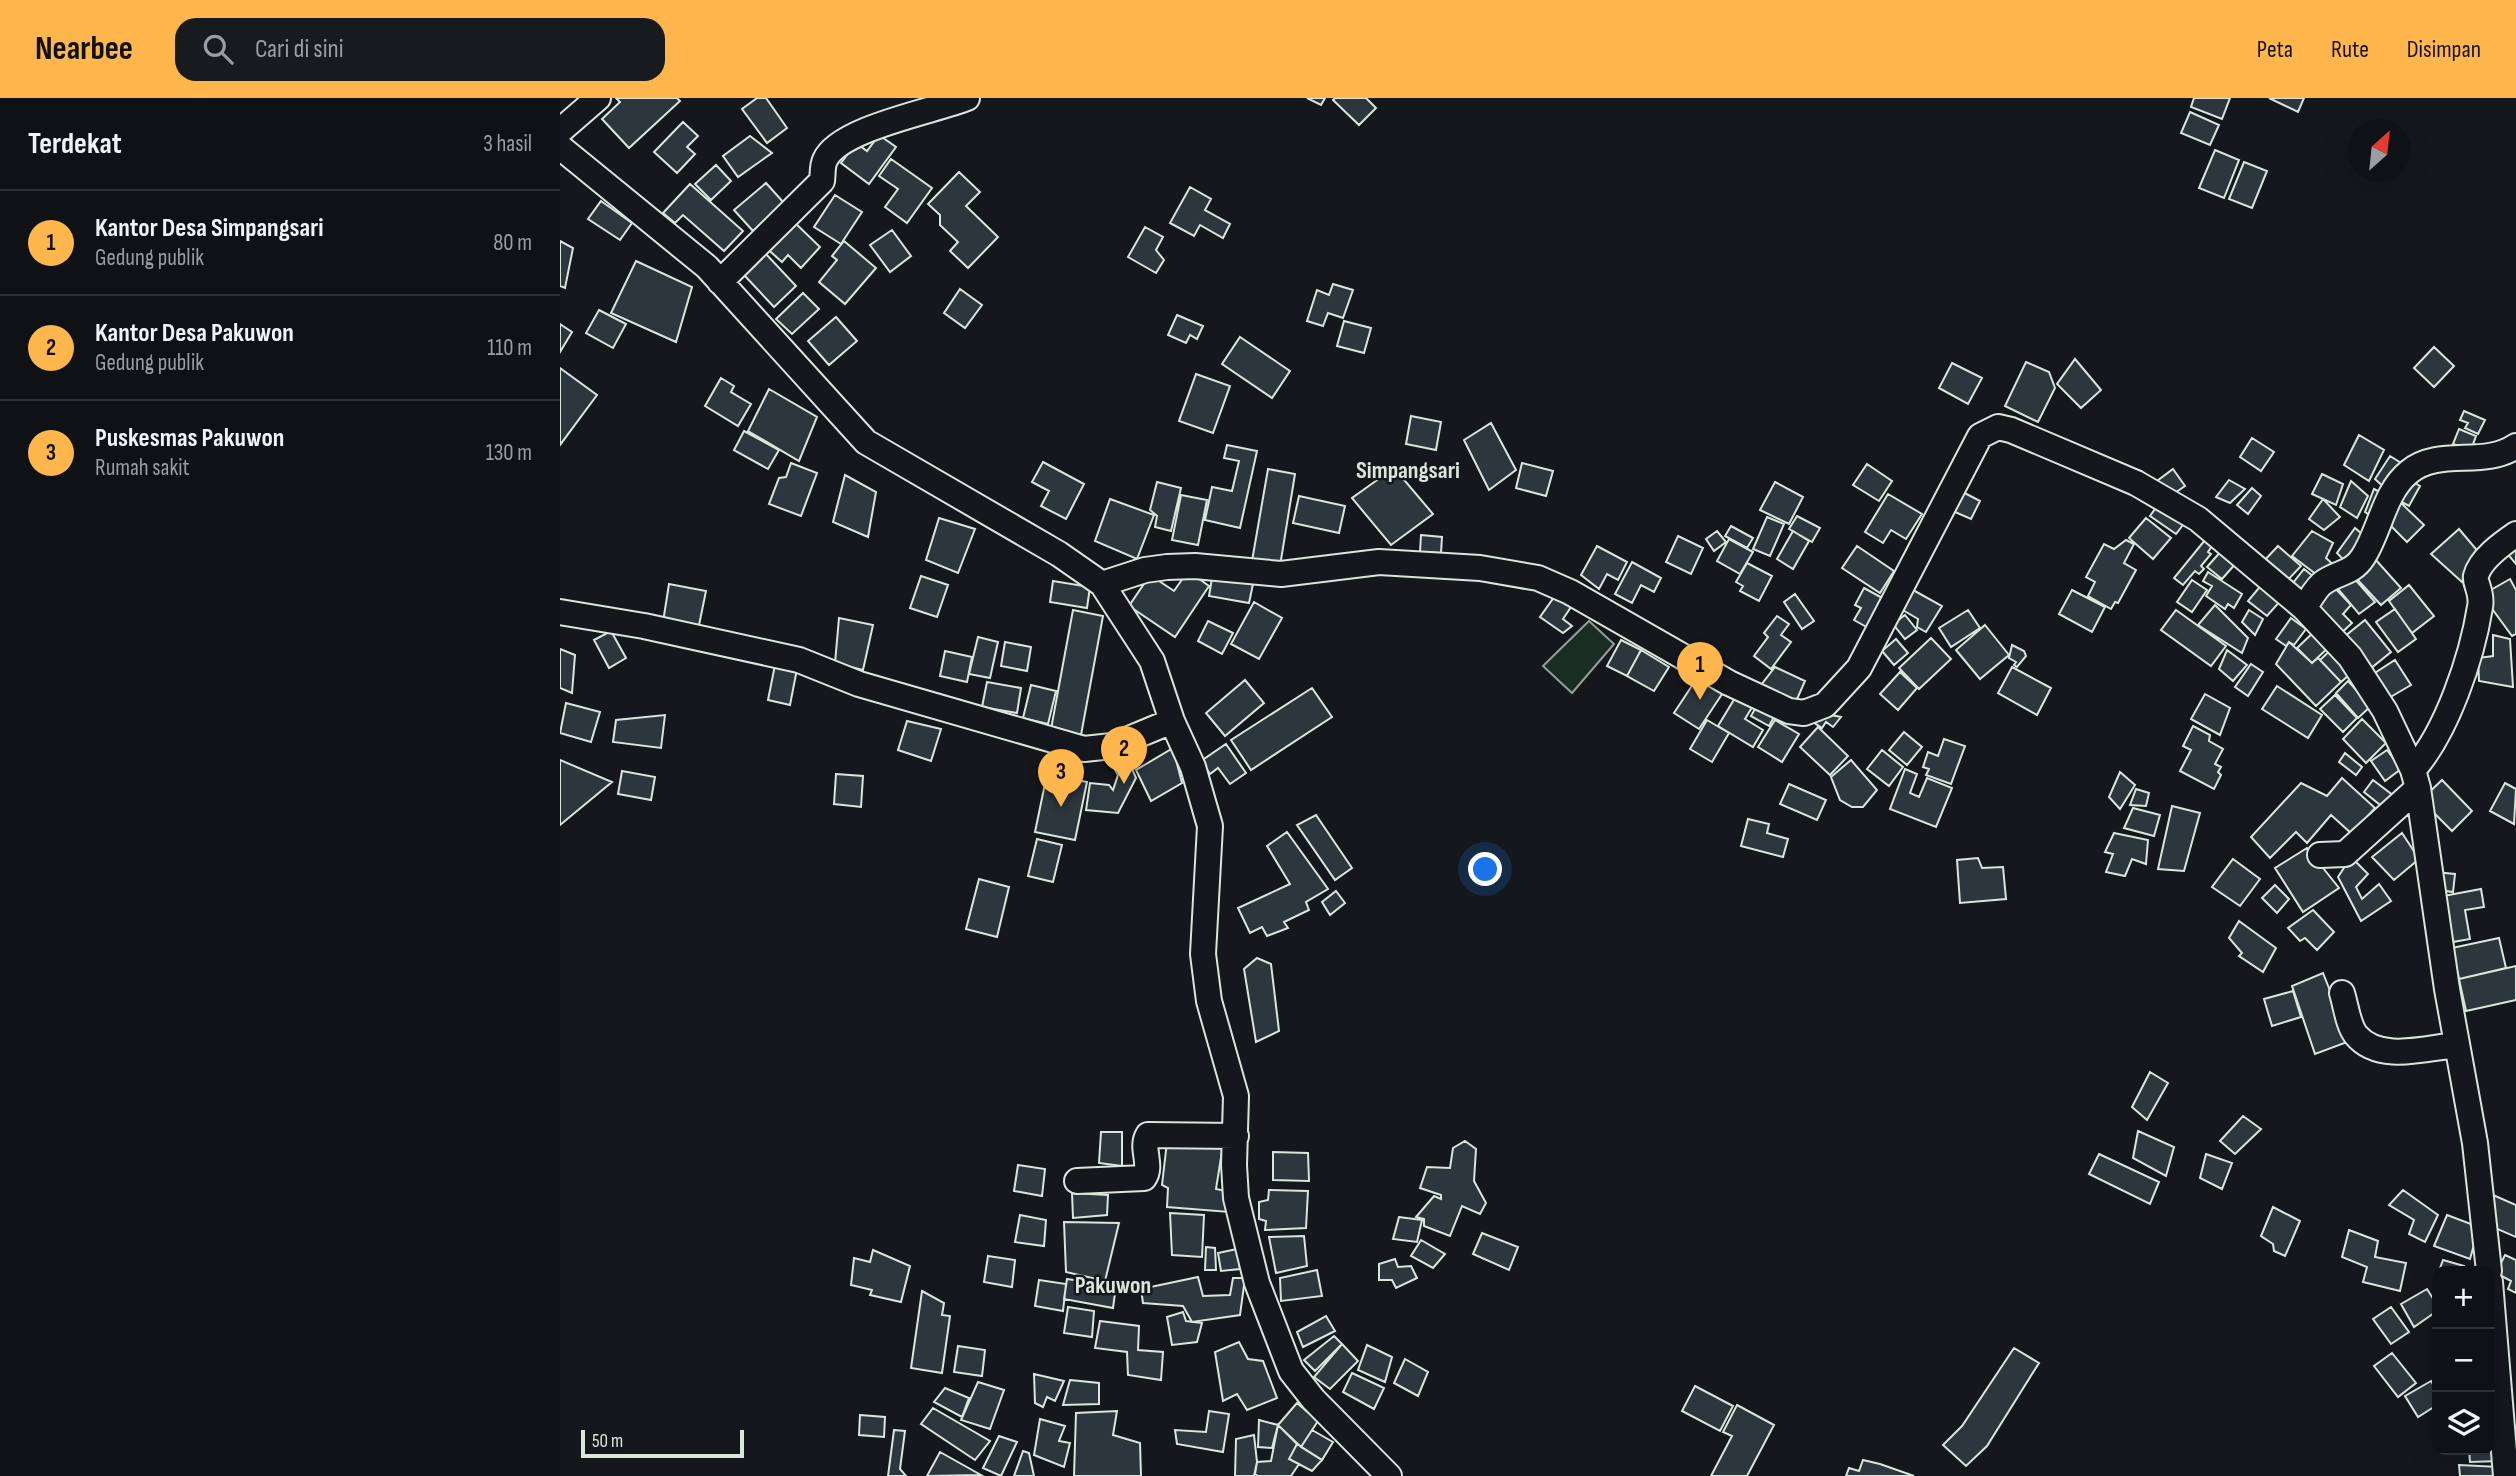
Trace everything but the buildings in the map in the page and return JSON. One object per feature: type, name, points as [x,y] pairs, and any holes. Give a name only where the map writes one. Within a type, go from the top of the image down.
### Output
[{"type":"street","points":[[560,131],[598,98]]},
{"type":"street","points":[[720,282],[822,181],[825,160],[836,147],[875,125],[967,98]]},
{"type":"street","points":[[560,148],[720,282],[866,442],[1059,554],[1102,584],[1152,661],[1172,721],[1193,766],[1210,826],[1203,954],[1209,1002],[1237,1096],[1236,1198],[1257,1283],[1291,1371],[1313,1399],[1388,1476]]},
{"type":"street","points":[[1102,584],[1145,570],[1167,567],[1195,566],[1281,575],[1379,562],[1480,568],[1538,578],[1570,592],[1729,683],[1789,711],[1804,713],[1825,705],[1859,668],[1915,564],[1969,452],[1980,436],[1998,427],[2051,445],[2136,483],[2187,513],[2304,608],[2350,657],[2385,710],[2416,779],[2456,1045],[2475,1143],[2488,1266]]},
{"type":"street","points":[[2304,608],[2322,583],[2351,571],[2362,559],[2388,501],[2408,472],[2436,460],[2511,455]]},
{"type":"street","points":[[2320,855],[2345,853],[2416,779],[2461,679],[2480,607],[2482,590],[2475,581],[2476,574],[2501,544],[2516,534]]},
{"type":"street","points":[[560,611],[644,626],[799,660],[859,684],[1084,749],[1112,746],[1172,721]]},
{"type":"street","points":[[2342,993],[2354,1033],[2371,1046],[2391,1052],[2456,1045]]},
{"type":"street","points":[[1077,1181],[1144,1178],[1148,1171],[1145,1143],[1148,1135],[1236,1136]]},
{"type":"street","points":[[2494,1329],[2506,1476]]},
{"type":"green space","points":[[1589,621],[1614,644],[1572,693],[1543,666]]},
{"type":"place","name":"Kantor Desa Simpangsari","points":[[1700,700]]},
{"type":"place","name":"Kantor Desa Pakuwon","points":[[1124,784]]},
{"type":"place","name":"Puskesmas Pakuwon","points":[[1061,807]]},
{"type":"district","name":"Simpangsari","points":[[1408,470]]},
{"type":"district","name":"Pakuwon","points":[[1113,1285]]}]
